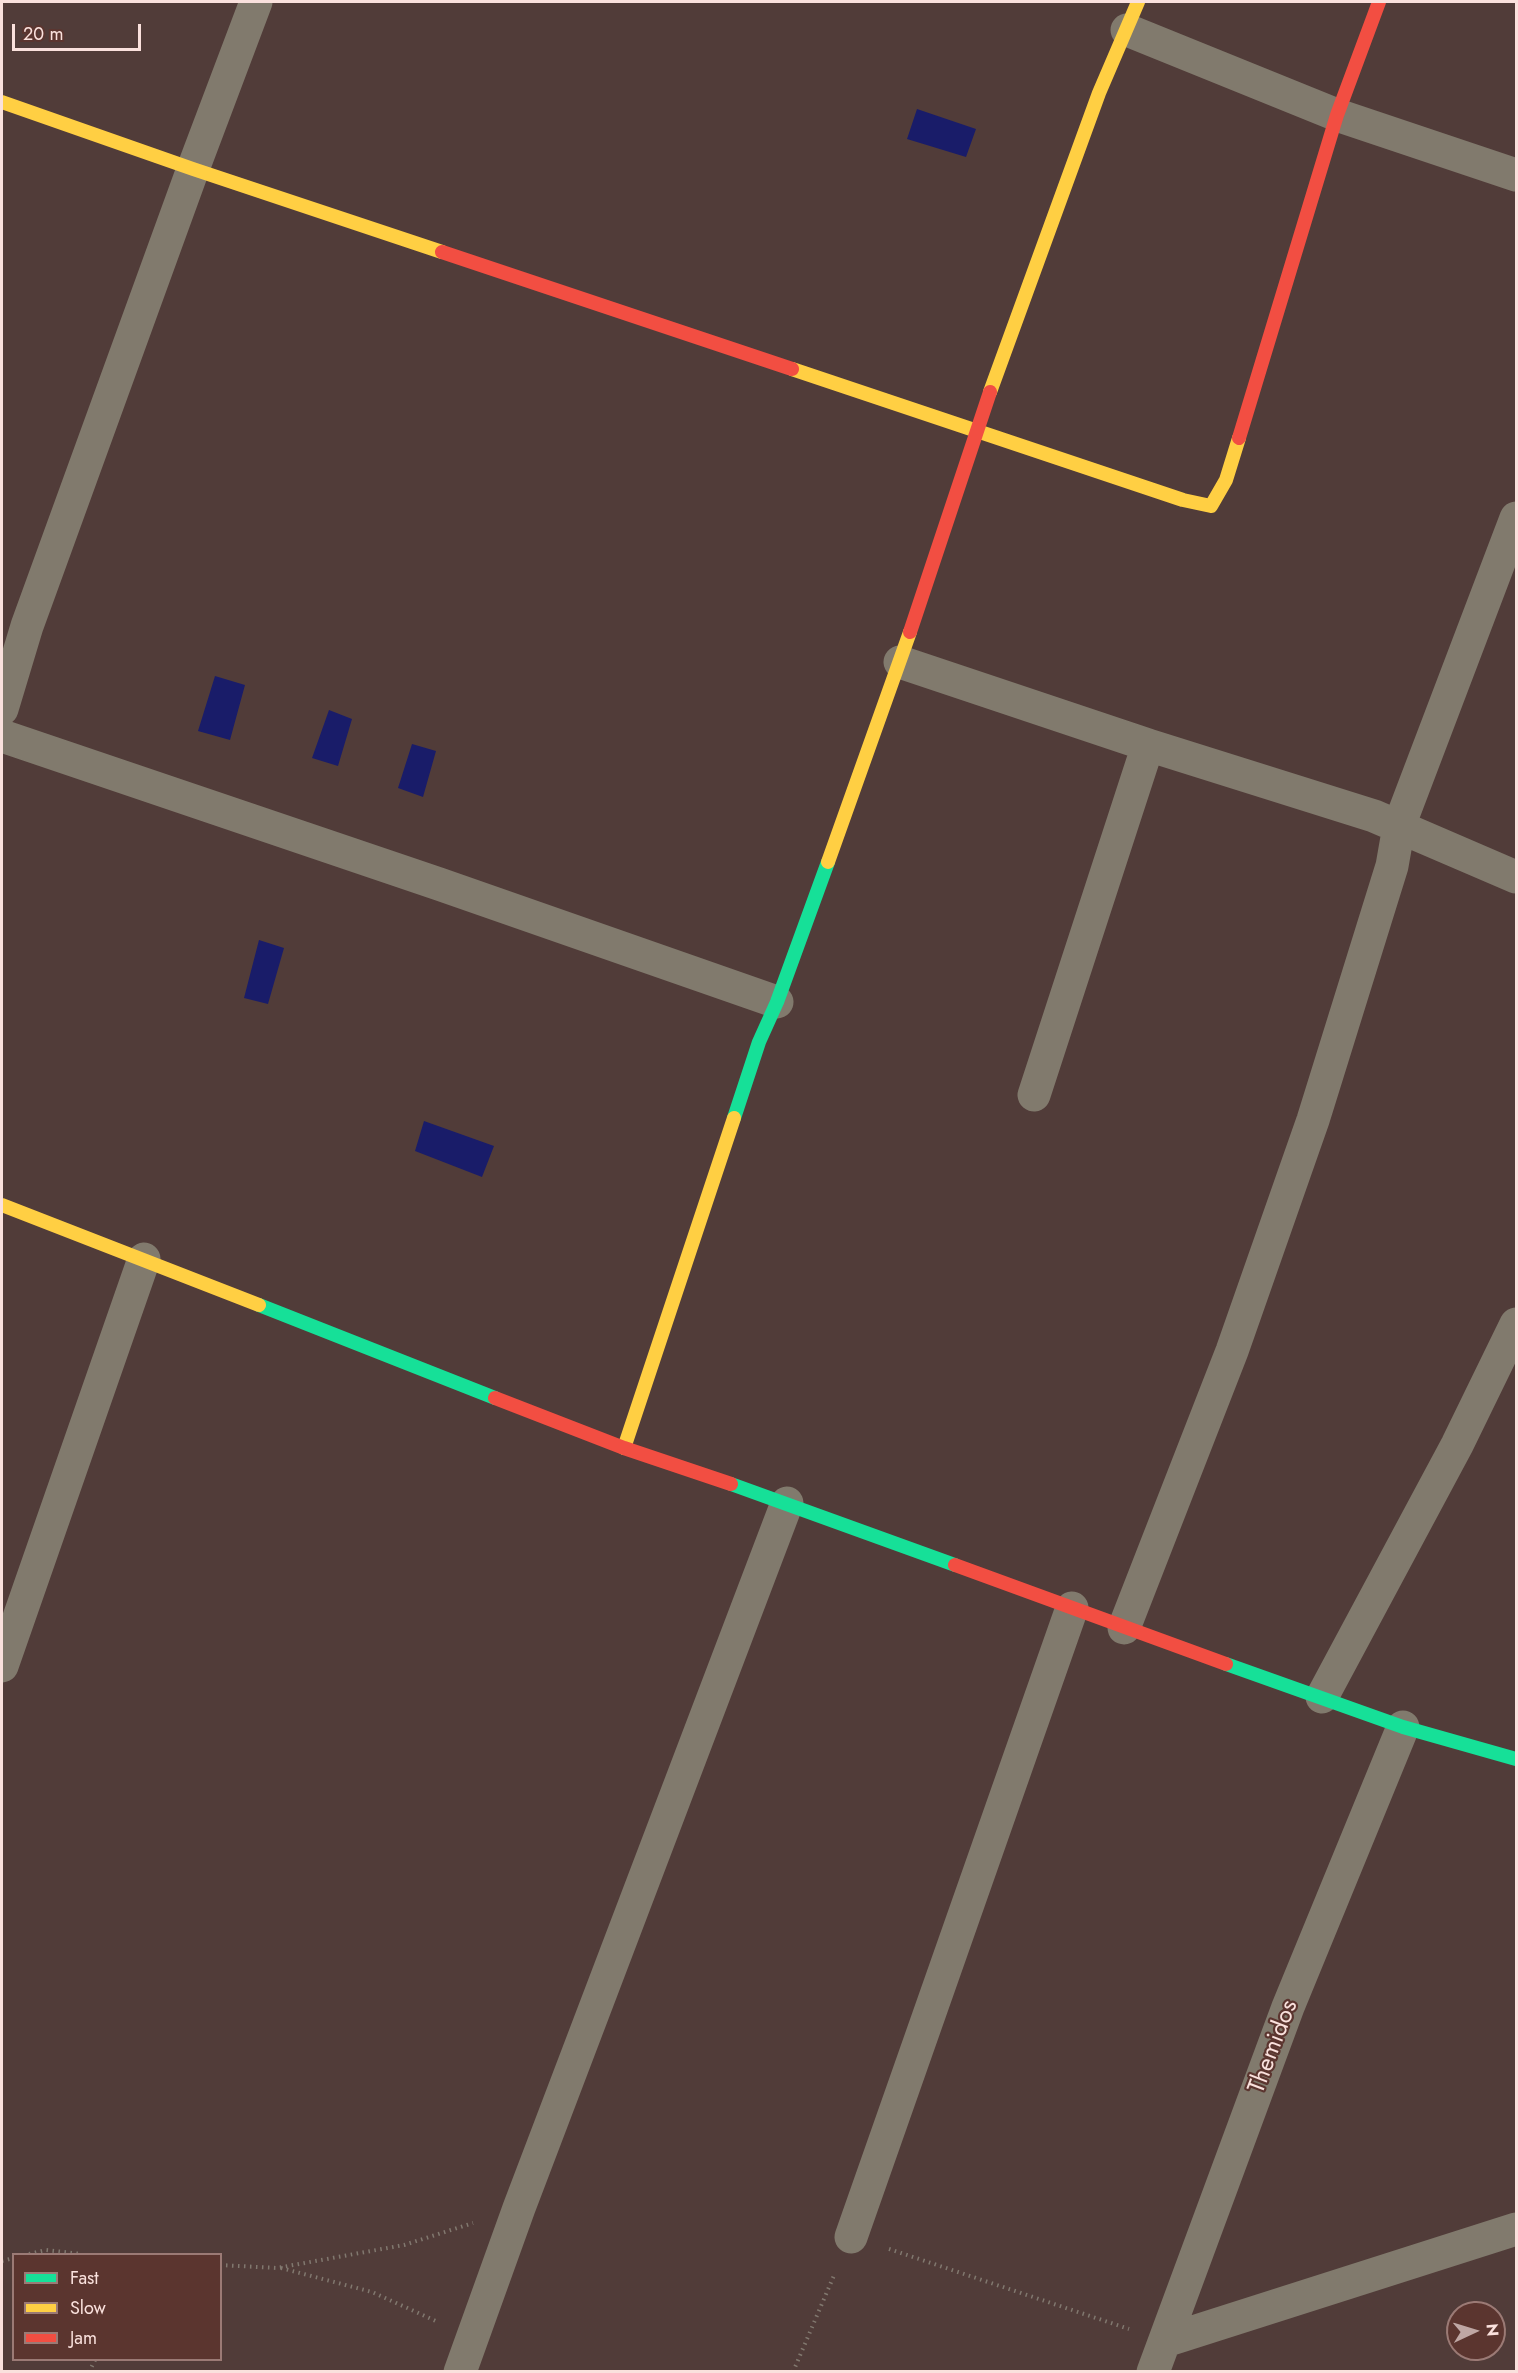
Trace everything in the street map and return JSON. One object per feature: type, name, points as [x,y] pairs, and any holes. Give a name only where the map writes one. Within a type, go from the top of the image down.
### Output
[{"type":"street","points":[[2,709],[14,622],[193,169],[256,2]]},
{"type":"street","points":[[2,102],[193,169],[1183,500],[1211,506],[1226,480],[1337,115],[1380,2]]},
{"type":"street","points":[[624,1448],[759,1042],[777,1002],[900,662],[976,430],[1099,93],[1132,16],[1337,115],[1516,175]]},
{"type":"street","points":[[1124,1628],[1232,1351],[1313,1120],[1392,866],[1399,826],[1516,518]]},
{"type":"street","points":[[900,662],[1148,745],[1374,816],[1516,877]]},
{"type":"street","points":[[2,736],[428,880],[777,1002]]},
{"type":"street","points":[[1034,1095],[1148,745]]},
{"type":"street","points":[[2,1205],[624,1448],[787,1503],[1124,1628],[1403,1727],[1516,1760]]},
{"type":"street","points":[[2,1666],[144,1259]]},
{"type":"street","points":[[1322,1697],[1457,1444],[1516,1324]]},
{"type":"street","points":[[464,2359],[519,2208],[787,1503]]},
{"type":"street","points":[[851,2236],[1072,1608]]},
{"type":"street","name":"Themidos","points":[[1153,2372],[1288,2007],[1403,1727]]},
{"type":"street","points":[[1165,2341],[1516,2229]]},
{"type":"path","points":[[277,2268],[404,2245],[519,2208]]},
{"type":"path","points":[[793,2372],[851,2236],[1165,2341]]},
{"type":"path","points":[[33,2253],[46,2250],[72,2253]]},
{"type":"path","points":[[222,2265],[277,2268],[372,2292],[438,2322],[464,2359]]},
{"type":"shaded area","points":[[917,109],[976,129],[966,157],[907,139]]},
{"type":"shaded area","points":[[215,676],[245,685],[230,740],[198,731]]},
{"type":"shaded area","points":[[329,710],[352,719],[338,766],[312,758]]},
{"type":"shaded area","points":[[412,744],[436,751],[423,797],[398,788]]},
{"type":"shaded area","points":[[259,940],[284,948],[268,1004],[244,998]]},
{"type":"shaded area","points":[[424,1121],[494,1146],[482,1177],[415,1151]]},
{"type":"traffic: fast","points":[[734,1118],[759,1042],[777,1002],[828,862]]},
{"type":"traffic: fast","points":[[259,1305],[495,1398]]},
{"type":"traffic: fast","points":[[731,1484],[955,1565]]},
{"type":"traffic: fast","points":[[1226,1664],[1403,1727],[1516,1759]]},
{"type":"traffic: slow","points":[[990,392],[1099,93],[1138,2]]},
{"type":"traffic: slow","points":[[2,102],[442,252]]},
{"type":"traffic: slow","points":[[792,369],[1183,500],[1211,506],[1226,480],[1239,438]]},
{"type":"traffic: slow","points":[[828,862],[910,632]]},
{"type":"traffic: slow","points":[[624,1448],[734,1118]]},
{"type":"traffic: slow","points":[[2,1205],[259,1305]]},
{"type":"traffic: jam","points":[[1239,438],[1337,115],[1379,2]]},
{"type":"traffic: jam","points":[[442,252],[792,369]]},
{"type":"traffic: jam","points":[[910,632],[990,392]]},
{"type":"traffic: jam","points":[[495,1398],[624,1448],[731,1484]]},
{"type":"traffic: jam","points":[[955,1565],[1226,1664]]}]
